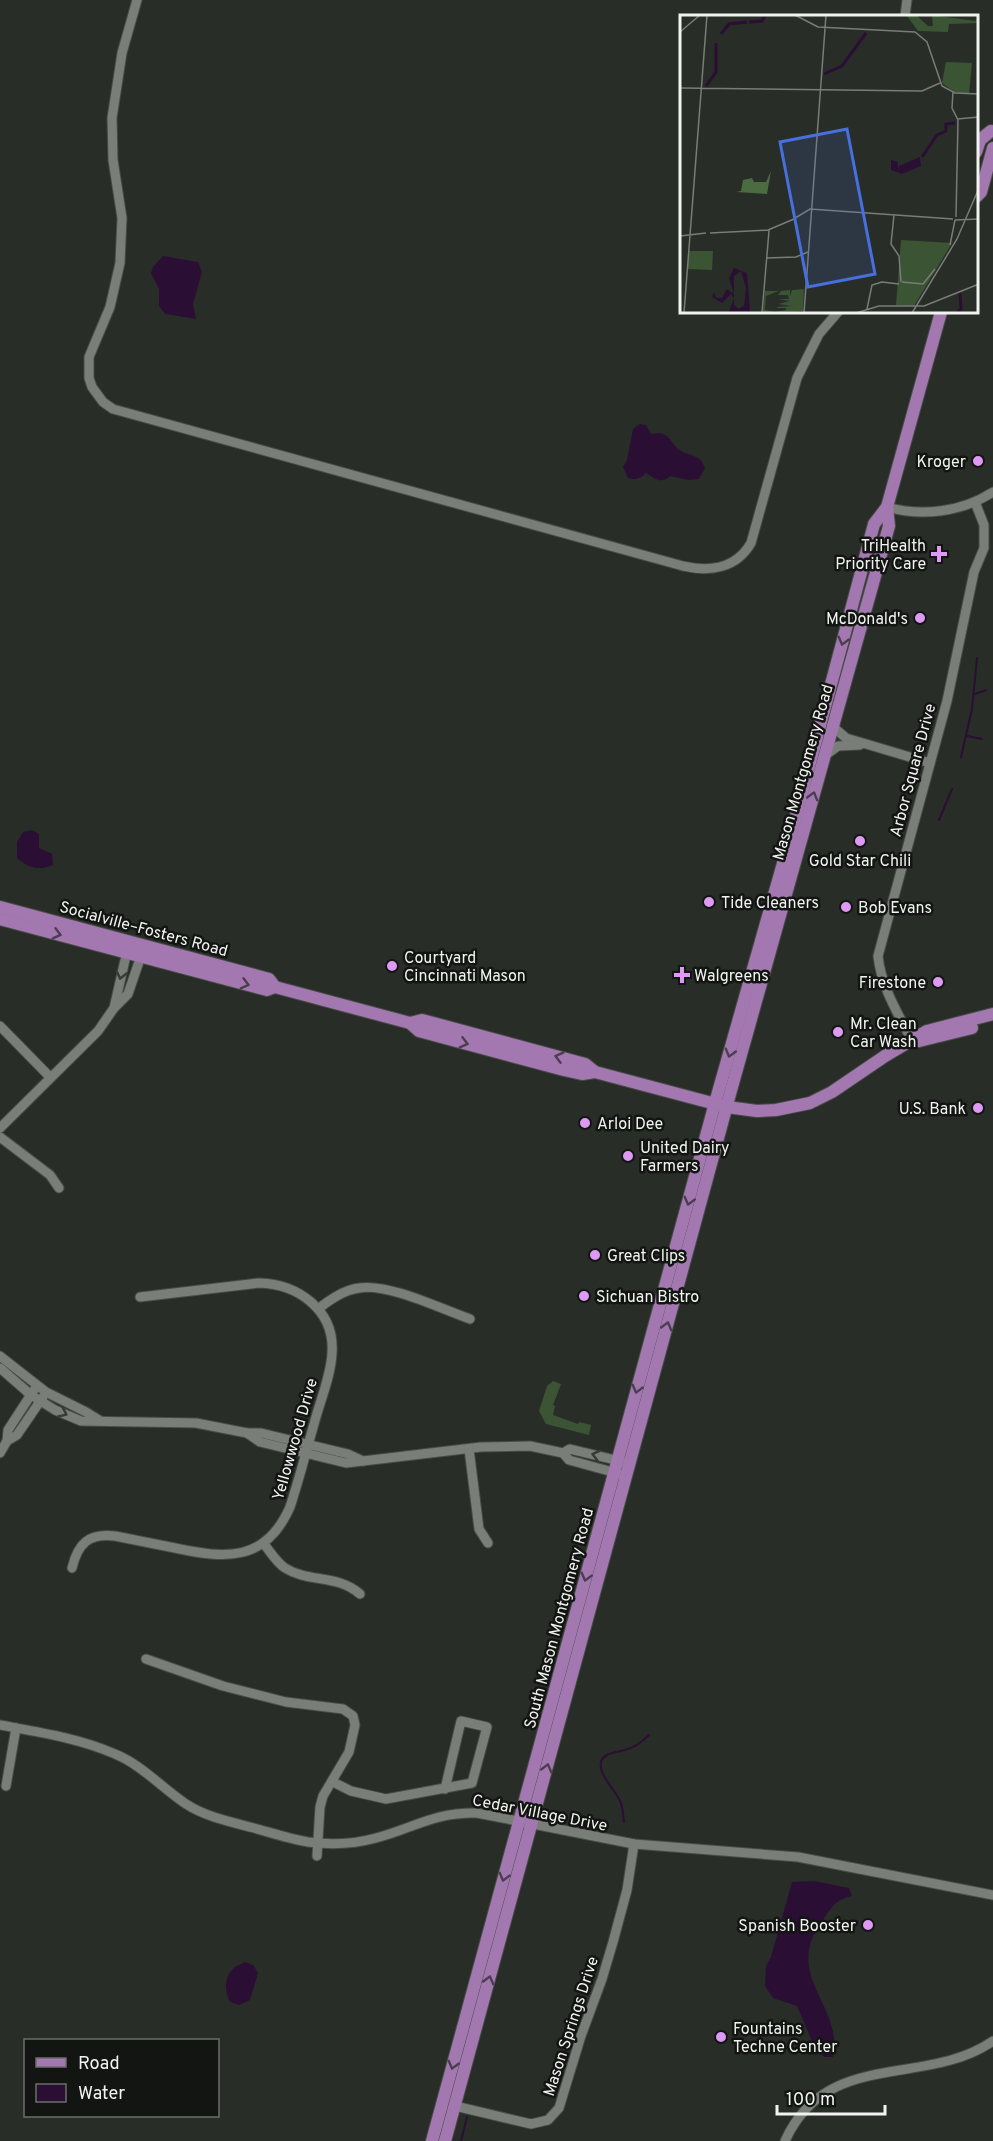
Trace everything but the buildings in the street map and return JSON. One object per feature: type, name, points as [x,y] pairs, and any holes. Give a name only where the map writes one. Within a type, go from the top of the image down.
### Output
[{"type":"main road","points":[[978,146],[980,140],[992,131]]},
{"type":"main road","points":[[978,195],[981,192],[993,148]]},
{"type":"main road","name":"Mason Montgomery Road","points":[[721,1105],[743,1046],[889,526],[887,507],[940,314]]},
{"type":"main road","name":"Mason Montgomery Road","points":[[721,1105],[744,1003],[874,524],[887,507]]},
{"type":"main road","name":"Socialville–Fosters Road","points":[[0,907],[267,990],[275,987],[410,1023],[422,1020],[585,1064],[594,1072],[744,1110],[770,1110],[810,1102],[832,1092],[927,1031],[993,1014]]},
{"type":"main road","name":"Socialville–Fosters Road","points":[[0,919],[128,947]]},
{"type":"main road","name":"Socialville–Fosters Road","points":[[912,1041],[930,1039],[993,1022]]},
{"type":"main road","name":"South Mason Montgomery Road","points":[[445,2141],[526,1822],[721,1105]]},
{"type":"main road","name":"South Mason Montgomery Road","points":[[432,2141],[526,1822]]},
{"type":"street","points":[[137,0],[122,53],[112,118],[113,160],[122,218],[120,263],[110,307],[89,357],[88,368],[92,387],[103,402],[113,409],[682,566],[707,570],[719,568],[739,558],[750,543],[797,378],[819,334],[836,314]]},
{"type":"street","points":[[905,15],[907,0]]},
{"type":"street","points":[[887,507],[908,512],[940,511],[975,502],[993,492]]},
{"type":"street","name":"Arbor Square Drive","points":[[912,1041],[886,990],[878,956],[947,701],[974,572],[984,548],[984,525],[975,502]]},
{"type":"street","points":[[832,726],[844,737],[867,746],[930,763]]},
{"type":"street","points":[[824,756],[837,746],[867,746]]},
{"type":"street","points":[[114,1008],[128,947]]},
{"type":"street","points":[[0,1128],[98,1031],[114,1008],[128,994],[142,951]]},
{"type":"street","points":[[0,1026],[50,1077]]},
{"type":"street","points":[[0,1137],[50,1175],[58,1188]]},
{"type":"street","name":"Yellowwood Drive","points":[[72,1568],[74,1558],[82,1545],[90,1538],[100,1535],[217,1556],[239,1554],[263,1543],[286,1517],[307,1450],[332,1355],[328,1328],[318,1309],[302,1293],[292,1288],[270,1283],[140,1297]]},
{"type":"street","points":[[318,1309],[348,1291],[369,1287],[391,1291],[470,1319]]},
{"type":"street","points":[[0,1356],[36,1386],[99,1420]]},
{"type":"street","points":[[0,1368],[40,1401],[81,1421],[196,1423],[247,1433],[261,1433],[307,1450],[348,1454],[363,1461],[469,1449],[524,1446],[563,1453],[570,1449],[622,1468]]},
{"type":"street","points":[[0,1453],[7,1441],[8,1430],[36,1386]]},
{"type":"street","points":[[7,1441],[17,1435],[46,1392]]},
{"type":"street","points":[[469,1449],[479,1529],[488,1543]]},
{"type":"street","points":[[263,1543],[281,1565],[290,1570],[347,1584],[360,1594]]},
{"type":"street","points":[[146,1659],[223,1686],[286,1702],[343,1709],[349,1712],[355,1725],[353,1737],[346,1760],[323,1796],[320,1807],[317,1856]]},
{"type":"street","points":[[333,1782],[351,1791],[386,1799],[445,1789],[472,1783],[487,1727],[462,1721],[445,1789]]},
{"type":"street","name":"Cedar Village Drive","points":[[0,1725],[78,1742],[114,1753],[137,1766],[175,1797],[204,1813],[291,1839],[341,1844],[373,1839],[434,1817],[477,1813],[634,1844],[798,1857],[993,1895]]},
{"type":"street","points":[[6,1786],[16,1728]]},
{"type":"street","name":"Mason Springs Drive","points":[[455,2106],[510,2121],[531,2124],[548,2120],[559,2108],[580,2037],[613,1942],[627,1890],[634,1844]]},
{"type":"street","points":[[785,2141],[801,2115],[833,2088],[863,2077],[953,2060],[979,2050],[993,2041]]},
{"type":"green space","points":[[553,1381],[561,1384],[553,1405],[555,1406],[553,1415],[578,1424],[579,1422],[591,1425],[589,1435],[546,1424],[539,1411],[547,1386]]},
{"type":"water","points":[[163,256],[198,262],[202,272],[193,304],[196,319],[165,314],[159,306],[159,289],[151,273],[153,267]]},
{"type":"water","points":[[640,424],[646,425],[651,434],[665,435],[678,449],[700,460],[705,468],[699,479],[688,480],[670,476],[661,480],[646,473],[642,477],[628,478],[623,467],[627,460],[633,429]]},
{"type":"water","points":[[32,830],[39,834],[39,848],[52,854],[53,865],[43,868],[34,867],[17,858],[17,842],[23,832]]},
{"type":"water","points":[[814,1881],[849,1888],[852,1896],[838,1901],[824,1918],[812,1938],[808,1957],[810,1973],[830,2021],[834,2038],[833,2057],[824,2057],[814,2046],[797,2006],[773,1998],[765,1986],[766,1966],[771,1957],[792,1882]]},
{"type":"water","points":[[245,1962],[253,1965],[258,1973],[250,2000],[239,2005],[230,2002],[226,1984],[229,1973]]},
{"type":"waterway","points":[[961,757],[972,709],[977,658]]},
{"type":"waterway","points":[[975,694],[986,690]]},
{"type":"waterway","points":[[967,736],[982,739]]},
{"type":"waterway","points":[[939,820],[952,789]]},
{"type":"waterway","points":[[624,1822],[620,1801],[604,1777],[602,1759],[611,1753],[632,1748],[649,1735]]},
{"type":"waterway","points":[[461,2141],[467,2117]]},
{"type":"place","name":"Kroger","points":[[978,461]]},
{"type":"place","name":"TriHealth Priority Care","points":[[939,554]]},
{"type":"place","name":"McDonald's","points":[[920,618]]},
{"type":"place","name":"Gold Star Chili","points":[[860,841]]},
{"type":"place","name":"Tide Cleaners","points":[[709,902]]},
{"type":"place","name":"Bob Evans","points":[[846,907]]},
{"type":"place","name":"Courtyard Cincinnati Mason","points":[[392,966]]},
{"type":"place","name":"Walgreens","points":[[682,975]]},
{"type":"place","name":"Firestone","points":[[938,982]]},
{"type":"place","name":"Mr. Clean Car Wash","points":[[838,1032]]},
{"type":"place","name":"U.S. Bank","points":[[978,1108]]},
{"type":"place","name":"Arloi Dee","points":[[585,1123]]},
{"type":"place","name":"United Dairy Farmers","points":[[628,1156]]},
{"type":"place","name":"Great Clips","points":[[595,1255]]},
{"type":"place","name":"Sichuan Bistro","points":[[584,1296]]},
{"type":"place","name":"Spanish Booster","points":[[868,1925]]},
{"type":"place","name":"Fountains Techne Center","points":[[721,2037]]}]
